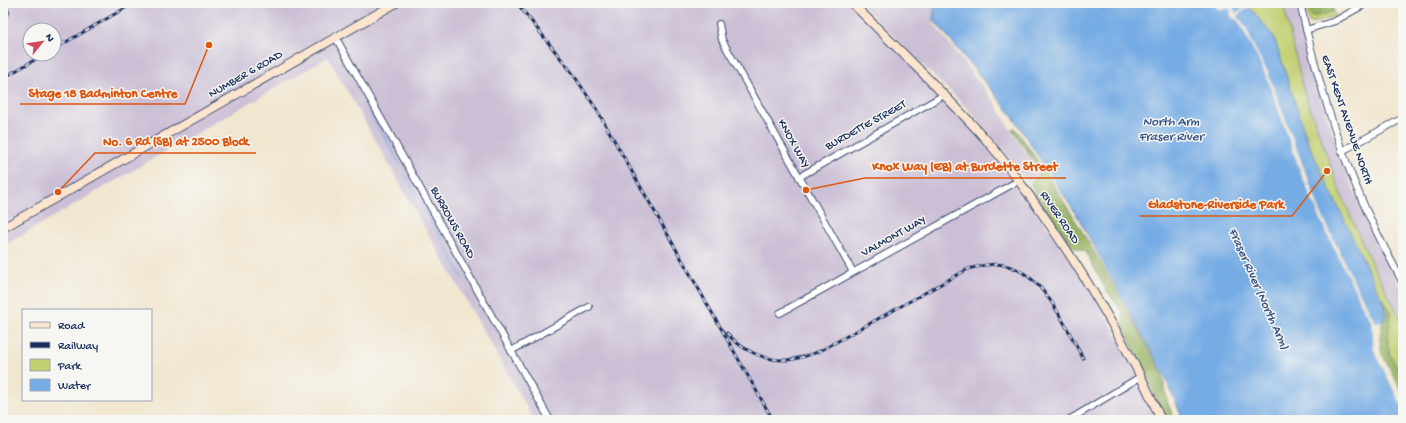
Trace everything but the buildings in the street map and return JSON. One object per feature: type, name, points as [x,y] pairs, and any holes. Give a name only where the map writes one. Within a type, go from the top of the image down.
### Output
[{"type":"street","name":"NUMBER 6 ROAD","points":[[3,228],[396,3]]},
{"type":"street","name":"RIVER ROAD","points":[[852,3],[944,95],[990,144],[1018,180],[1052,227],[1098,299],[1140,377],[1161,420]]},
{"type":"street","name":"EAST KENT AVENUE NORTH","points":[[1300,3],[1321,87],[1342,151],[1361,198],[1403,283]]},
{"type":"street","points":[[1306,30],[1335,21],[1358,5],[1367,3]]},
{"type":"street","name":"KNOX WAY","points":[[719,24],[722,40],[853,272]]},
{"type":"street","name":"BURROWS ROAD","points":[[336,38],[550,420]]},
{"type":"street","name":"BURDETTE STREET","points":[[799,177],[944,95]]},
{"type":"street","points":[[1342,151],[1403,118]]},
{"type":"street","name":"VALMONT WAY","points":[[780,313],[1018,180]]},
{"type":"street","points":[[511,351],[589,307]]},
{"type":"street","points":[[1069,420],[1140,377]]},
{"type":"shaded area","points":[[3,3],[852,3],[990,144],[1098,299],[1161,420],[534,420],[328,57],[3,246]]},
{"type":"shaded area","points":[[859,3],[934,3],[934,24],[995,103],[1010,129],[1039,172],[1028,183],[972,113]]},
{"type":"shaded area","points":[[1283,3],[1297,3],[1309,56],[1329,123],[1349,179],[1372,230],[1403,291],[1403,323],[1370,260],[1341,194],[1304,92]]},
{"type":"green space","points":[[1246,3],[1283,3],[1304,92],[1341,194],[1370,260],[1403,323],[1403,396],[1384,361],[1331,194],[1308,143],[1274,37]]},
{"type":"green space","points":[[1304,3],[1332,3],[1335,16],[1310,23]]},
{"type":"green space","points":[[1307,3],[1331,3],[1333,12],[1311,17]]},
{"type":"green space","points":[[1015,128],[1086,237],[1150,351],[1162,373],[1168,404],[1175,420],[1166,420],[1123,326],[1123,313],[1105,288],[1086,252],[1073,247],[1040,202],[1030,184],[1041,172],[1012,129]]},
{"type":"green space","points":[[1377,293],[1385,302],[1391,316],[1388,334],[1389,351],[1402,375],[1403,395],[1381,353],[1379,338],[1382,321]]},
{"type":"water","name":"North Arm Fraser River","points":[[934,3],[1217,3],[1219,7],[1235,3],[1246,3],[1274,37],[1308,143],[1385,306],[1386,315],[1379,328],[1378,348],[1403,396],[1403,420],[1183,420],[1164,374],[1079,219],[1011,114],[933,19]]},
{"type":"pier","points":[[1215,3],[1219,3],[1221,6],[1229,3],[1237,3],[1232,6],[1236,13],[1250,5],[1252,6],[1237,15],[1247,29],[1252,43],[1268,73],[1320,211],[1372,316],[1376,322],[1382,321],[1379,338],[1381,353],[1403,395],[1403,407],[1374,350],[1372,322],[1364,309],[1324,227],[1302,176],[1269,83],[1259,61],[1239,22],[1235,18],[1233,19],[1230,13],[1232,12],[1231,10],[1229,8],[1221,10],[1217,8]]},
{"type":"waterway","points":[[370,112],[400,164]]},
{"type":"waterway","points":[[404,173],[418,198]]},
{"type":"waterway","points":[[421,203],[442,240]]},
{"type":"waterway","points":[[444,243],[462,277]]},
{"type":"railway","points":[[62,44],[134,3]]},
{"type":"railway","points":[[517,3],[573,74],[597,110],[773,420]]},
{"type":"railway","points":[[3,78],[31,62]]},
{"type":"railway","points":[[727,333],[739,345],[770,359],[787,360],[800,358],[820,351],[968,269],[1000,264],[1018,270],[1031,278],[1042,290],[1052,302],[1083,358]]},
{"type":"place","name":"Stage 18 Badminton Centre","points":[[209,45]]},
{"type":"place","name":"Gladstone-Riverside Park","points":[[1327,171]]},
{"type":"place","name":"Knox Way (EB) at Burdette Street","points":[[806,190]]},
{"type":"place","name":"No. 6 Rd (SB) at 2500 Block","points":[[58,192]]},
{"type":"water label","name":"Fraser River (North Arm)","points":[[1258,289]]}]
